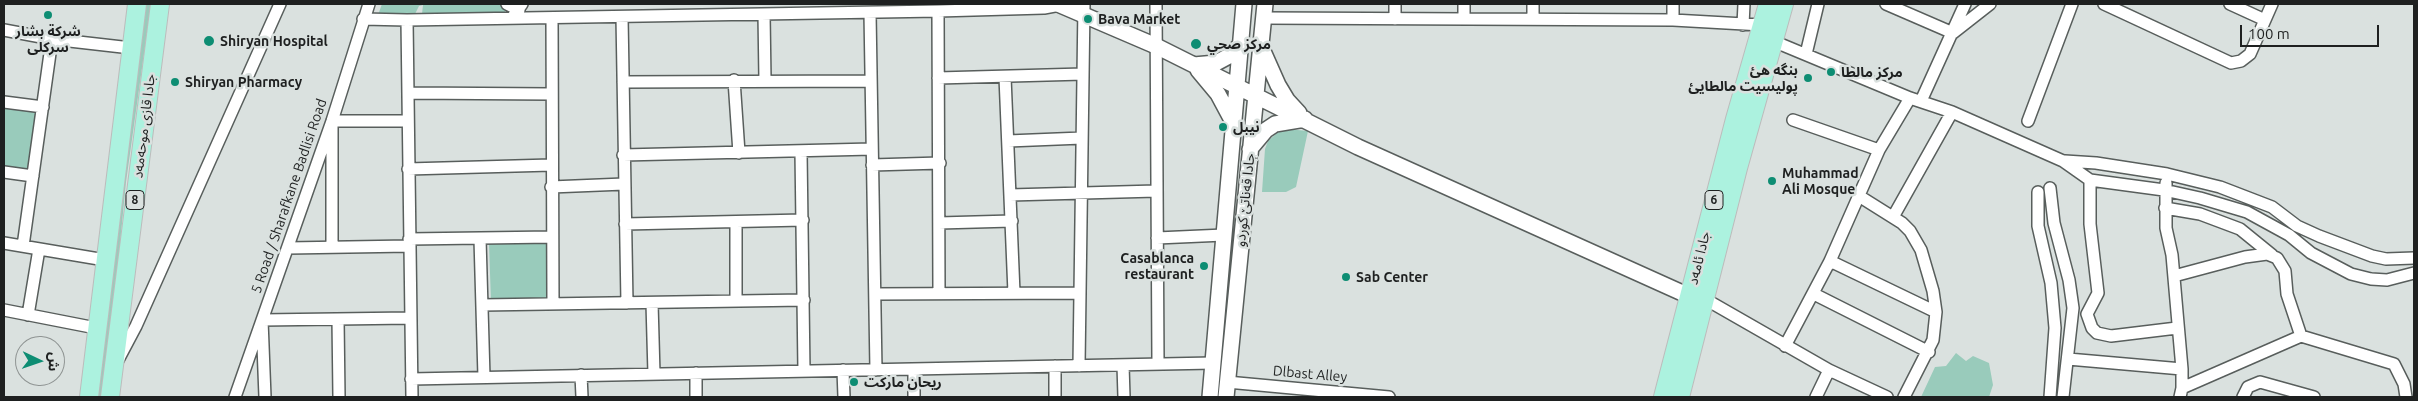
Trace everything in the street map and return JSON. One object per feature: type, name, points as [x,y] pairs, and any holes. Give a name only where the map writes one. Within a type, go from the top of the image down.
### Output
[{"type":"main road","name":"جادا قازی موحەمەد","points":[[89,397],[137,4]]},
{"type":"main road","name":"جادا قازی موحەمەد","points":[[110,397],[160,4]]},
{"type":"main road","name":"جادا ئامەد","points":[[1680,397],[1697,298],[1768,4]]},
{"type":"main road","name":"جادا ئامەد","points":[[1663,397],[1697,298],[1784,4]]},
{"type":"main road","points":[[111,209],[116,217],[121,218],[133,210]]},
{"type":"street","points":[[113,370],[136,326],[280,4]]},
{"type":"street","name":"5 Road / Sharafkane Badlisi Road","points":[[234,397],[332,121],[369,4]]},
{"type":"street","points":[[507,4],[518,11]]},
{"type":"street","points":[[363,19],[407,20],[518,11],[552,18],[938,12],[1044,8],[1059,4],[1084,10],[1354,145],[1697,298],[1828,370],[1887,397]]},
{"type":"street","points":[[1156,4],[1158,364]]},
{"type":"street","name":"جادا قەناتێ کوردو","points":[[1210,397],[1244,4]]},
{"type":"street","points":[[1395,4],[1395,19]]},
{"type":"street","points":[[1464,4],[1464,19]]},
{"type":"street","points":[[1532,19],[1533,4]]},
{"type":"street","points":[[1673,20],[1674,4]]},
{"type":"street","points":[[1743,25],[1744,4]]},
{"type":"street","points":[[1806,54],[1818,4]]},
{"type":"street","points":[[1886,4],[1953,33]]},
{"type":"street","points":[[1785,346],[1830,261],[1879,150],[1916,100],[1953,33],[1965,4]]},
{"type":"street","points":[[1953,33],[1990,4]]},
{"type":"street","points":[[2028,121],[2072,4]]},
{"type":"street","points":[[2104,4],[2220,60],[2230,63],[2241,61],[2250,54],[2272,4]]},
{"type":"street","points":[[2230,4],[2265,20]]},
{"type":"street","points":[[1079,366],[1084,10]]},
{"type":"street","points":[[1265,11],[1395,19],[1673,20],[1762,25]]},
{"type":"street","name":"جادا قەناتێ کوردو","points":[[1226,397],[1265,11]]},
{"type":"street","points":[[938,12],[939,293]]},
{"type":"street","points":[[870,13],[876,370]]},
{"type":"street","points":[[764,14],[765,80]]},
{"type":"street","points":[[622,17],[627,303]]},
{"type":"street","points":[[552,18],[551,187],[553,304]]},
{"type":"street","points":[[407,20],[412,397]]},
{"type":"street","points":[[4,30],[52,39],[131,48]]},
{"type":"street","points":[[23,246],[52,39]]},
{"type":"street","points":[[1773,41],[1916,100],[1952,112],[2063,161],[2090,180],[2164,190],[2247,212],[2289,235],[2311,253],[2351,274],[2371,280],[2387,280],[2414,273]]},
{"type":"street","points":[[1194,65],[1216,63],[1229,56],[1240,45]]},
{"type":"street","points":[[1261,46],[1287,100],[1305,119]]},
{"type":"street","points":[[1194,65],[1218,94],[1233,122]]},
{"type":"street","points":[[938,78],[1083,74]]},
{"type":"street","points":[[1005,77],[1014,293]]},
{"type":"street","points":[[623,82],[734,80],[871,81]]},
{"type":"street","points":[[734,80],[739,153]]},
{"type":"street","points":[[408,93],[551,94]]},
{"type":"street","points":[[4,102],[43,107]]},
{"type":"street","points":[[1892,217],[1952,112]]},
{"type":"street","points":[[1250,150],[1266,130],[1275,124],[1305,119]]},
{"type":"street","points":[[1793,120],[1879,150]]},
{"type":"street","points":[[332,247],[332,121],[408,121]]},
{"type":"street","points":[[1008,141],[1082,138]]},
{"type":"street","points":[[623,155],[872,149]]},
{"type":"street","points":[[801,152],[804,371]]},
{"type":"street","points":[[2063,161],[2096,163],[2168,174],[2220,187],[2272,207],[2297,226],[2319,236],[2372,256],[2386,259],[2414,258]]},
{"type":"street","points":[[872,165],[940,163]]},
{"type":"street","points":[[408,169],[551,165]]},
{"type":"street","points":[[4,172],[33,176]]},
{"type":"street","points":[[2168,174],[2164,190],[2165,208],[2174,276],[2182,369],[2181,393],[2301,336],[2394,364],[2404,384],[2406,397]]},
{"type":"street","points":[[2090,180],[2090,224],[2098,293],[2087,314],[2092,328],[2097,333],[2111,336],[2177,328]]},
{"type":"street","points":[[551,187],[624,184]]},
{"type":"street","points":[[2050,188],[2054,222],[2069,280],[2073,308],[2064,397]]},
{"type":"street","points":[[1010,195],[1156,191]]},
{"type":"street","points":[[2038,192],[2038,226],[2054,305],[2055,350],[2050,397]]},
{"type":"street","points":[[1859,196],[1910,231],[1921,250],[1929,276],[1936,312],[1935,326],[1928,352],[1904,397]]},
{"type":"street","points":[[2165,208],[2200,214],[2240,229],[2281,261],[2285,271],[2287,294],[2301,336]]},
{"type":"street","points":[[626,224],[802,220]]},
{"type":"street","points":[[939,223],[1012,221]]},
{"type":"street","points":[[736,222],[736,301]]},
{"type":"street","points":[[2038,226],[2054,222]]},
{"type":"street","points":[[1157,238],[1224,235]]},
{"type":"street","points":[[288,248],[552,237]]},
{"type":"street","points":[[480,239],[484,377]]},
{"type":"street","points":[[4,244],[105,260]]},
{"type":"street","points":[[28,315],[39,249]]},
{"type":"street","points":[[2174,276],[2245,257],[2272,255]]},
{"type":"street","points":[[1830,261],[1936,312]]},
{"type":"street","points":[[875,294],[1080,293]]},
{"type":"street","points":[[1814,294],[1928,352]]},
{"type":"street","points":[[482,305],[804,300]]},
{"type":"street","points":[[652,302],[654,374]]},
{"type":"street","points":[[4,310],[96,328]]},
{"type":"street","points":[[265,397],[262,320],[410,318]]},
{"type":"street","points":[[338,319],[339,397]]},
{"type":"street","points":[[2068,360],[2182,369]]},
{"type":"street","points":[[411,379],[1213,363]]},
{"type":"street","points":[[1123,365],[1124,397]]},
{"type":"street","points":[[1055,366],[1055,397]]},
{"type":"street","points":[[914,369],[914,397]]},
{"type":"street","points":[[843,370],[844,397]]},
{"type":"street","points":[[1816,397],[1828,370]]},
{"type":"street","points":[[696,373],[696,397]]},
{"type":"street","points":[[581,376],[582,397]]},
{"type":"street","name":"Dlbast Alley","points":[[1227,382],[1301,393],[1389,397]]},
{"type":"street","points":[[2243,397],[2248,387],[2260,382],[2314,397]]},
{"type":"green space","points":[[142,4],[151,4],[126,182],[111,337],[103,397],[94,397]]},
{"type":"green space","points":[[382,4],[510,4],[505,12],[422,14],[423,5],[419,6],[415,14],[378,15]]},
{"type":"green space","points":[[4,102],[43,107],[33,176],[4,172]]},
{"type":"green space","points":[[1287,129],[1308,131],[1296,187],[1286,192],[1262,192],[1265,149],[1268,141],[1277,133]]},
{"type":"green space","points":[[547,242],[549,302],[491,303],[489,243]]},
{"type":"green space","points":[[1956,353],[1966,361],[1973,356],[1989,363],[1993,385],[1989,397],[1921,397],[1935,367],[1946,366]]},
{"type":"place","name":"شركة بشار سركلى","points":[[48,15]]},
{"type":"place","name":"Bava Market","points":[[1088,19]]},
{"type":"place","name":"Shiryan Hospital","points":[[209,41]]},
{"type":"place","name":"مركز صحي","points":[[1196,44]]},
{"type":"place","name":"مركز مالطا","points":[[1831,72]]},
{"type":"place","name":"بنگه هئ پوليسيت مالطايئ","points":[[1808,78]]},
{"type":"place","name":"Shiryan Pharmacy","points":[[175,82]]},
{"type":"place","name":"نيبل","points":[[1223,127]]},
{"type":"place","name":"Muhammad Ali Mosque","points":[[1772,181]]},
{"type":"place","name":"Casablanca restaurant","points":[[1204,266]]},
{"type":"place","name":"Sab Center","points":[[1346,277]]},
{"type":"place","name":"ريحان ماركت","points":[[854,382]]}]
